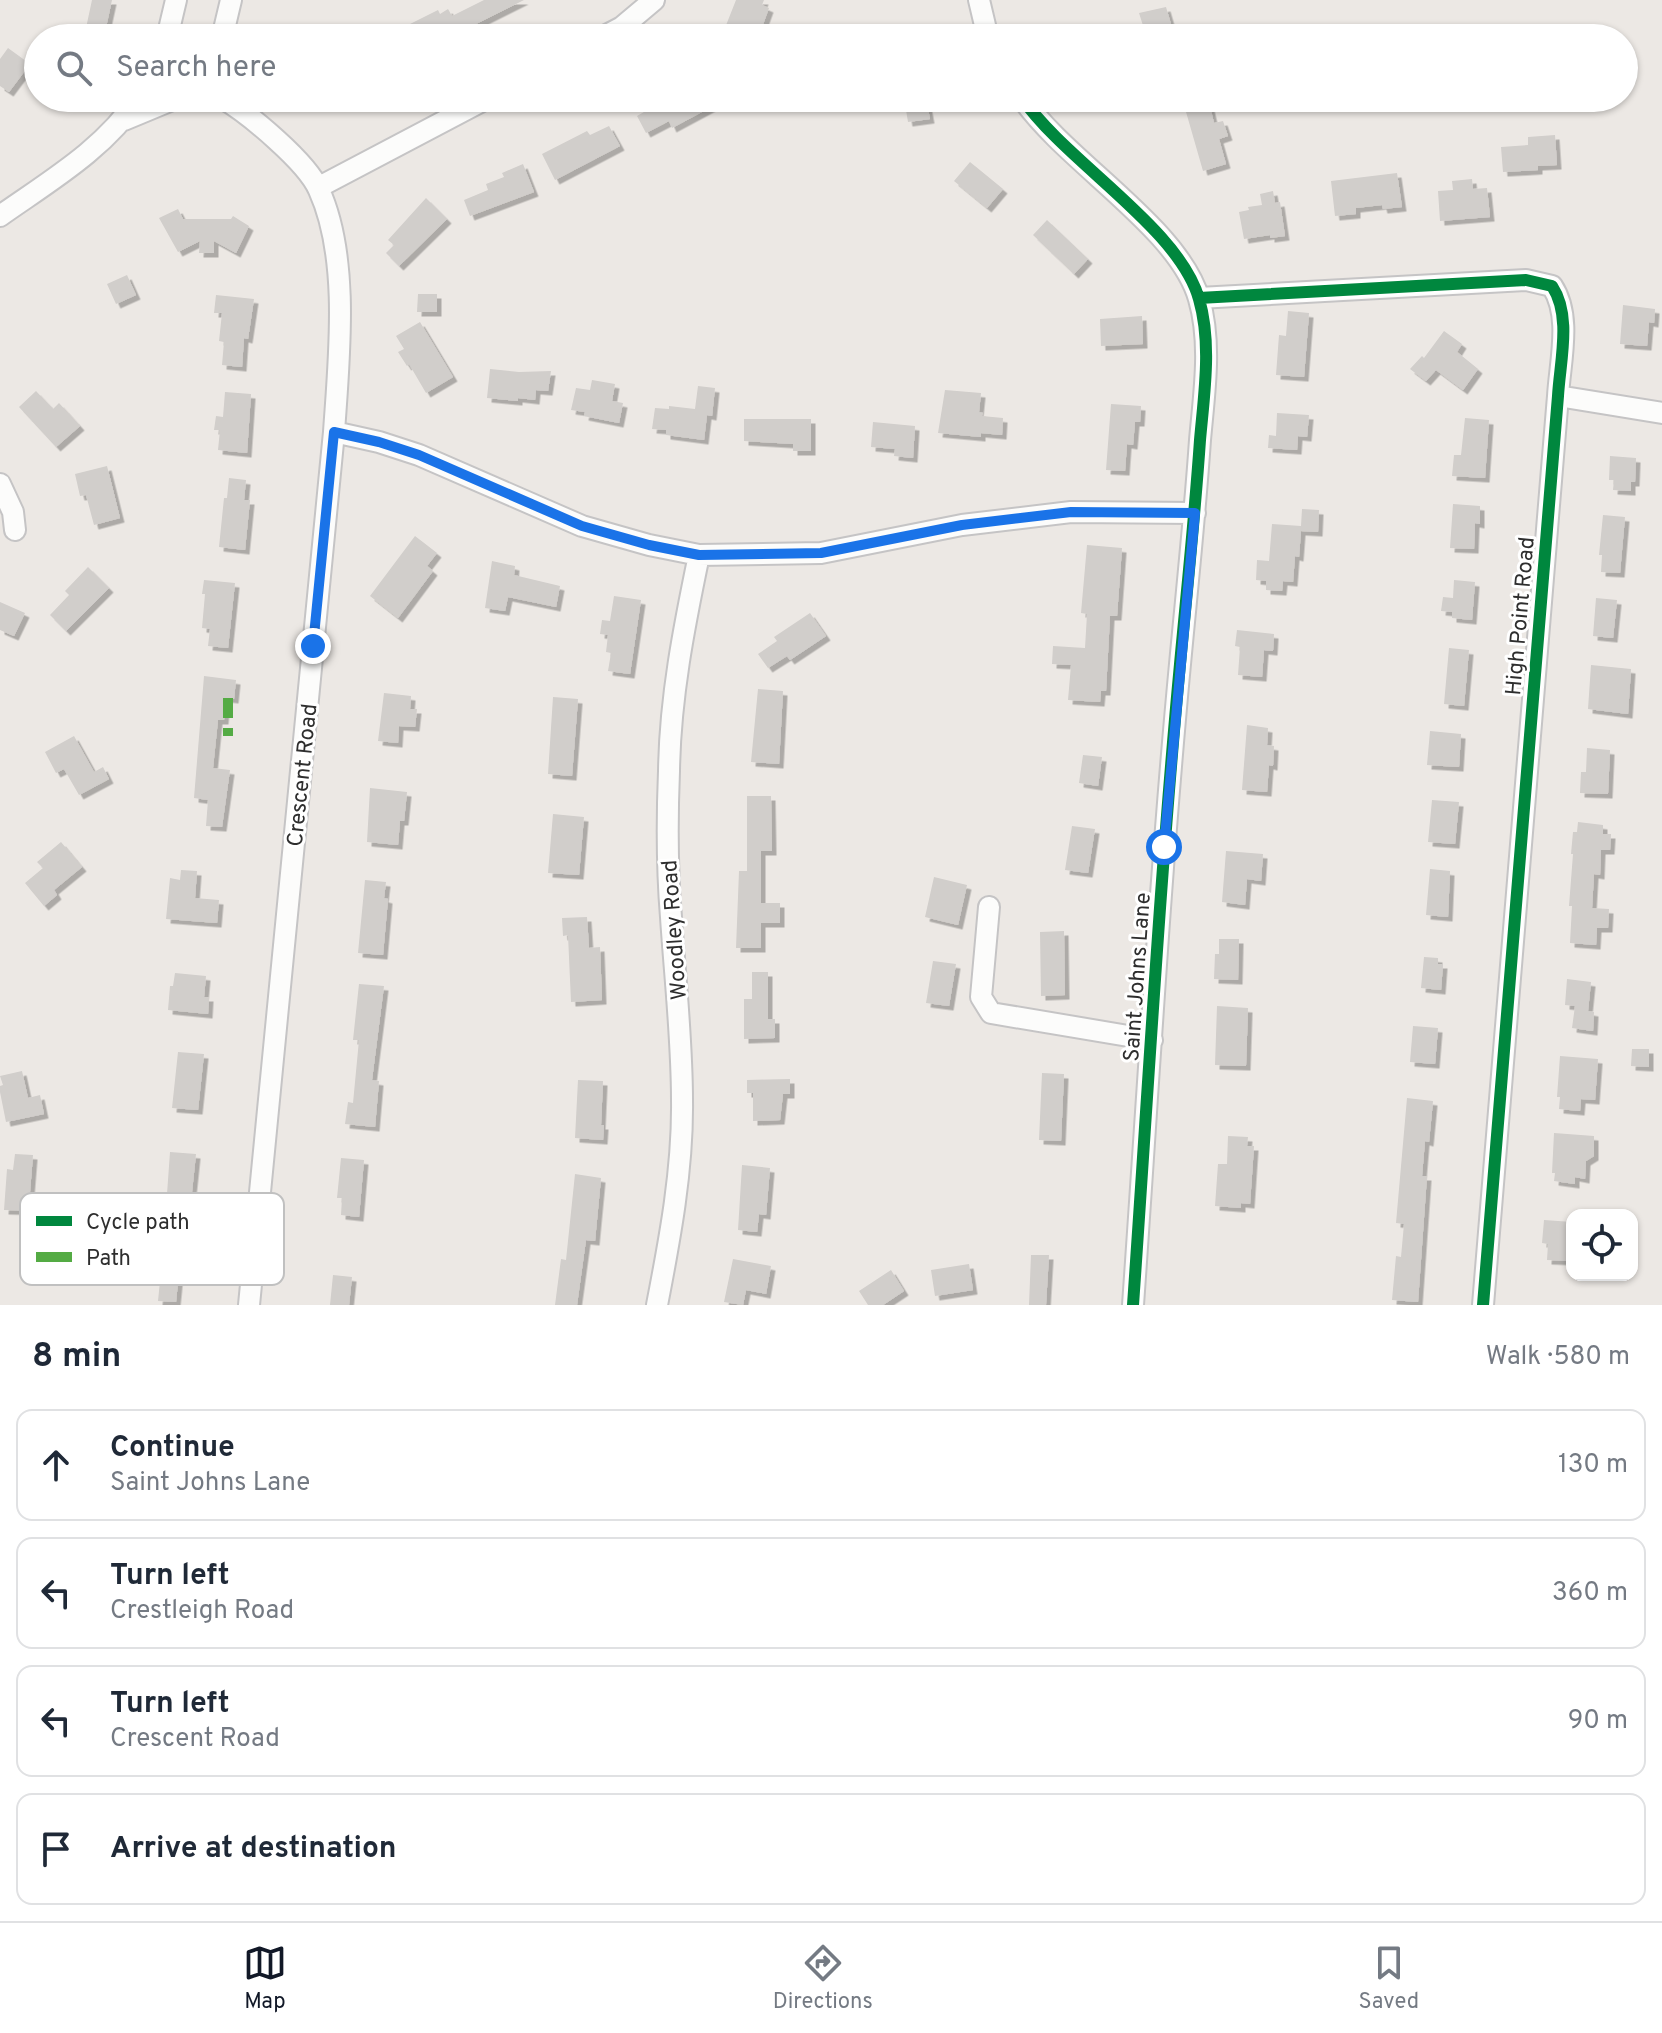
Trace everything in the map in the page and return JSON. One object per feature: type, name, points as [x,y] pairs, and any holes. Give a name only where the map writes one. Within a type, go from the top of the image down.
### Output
[{"type":"street","points":[[170,24],[176,0]]},
{"type":"street","points":[[225,24],[231,0]]},
{"type":"street","points":[[626,24],[654,0]]},
{"type":"street","points":[[979,0],[985,24]]},
{"type":"street","points":[[0,216],[77,161],[129,112]]},
{"type":"street","points":[[124,120],[143,112]]},
{"type":"street","name":"Crescent Road","points":[[242,112],[264,128],[319,187],[338,268],[340,317],[334,432],[260,1193]]},
{"type":"street","points":[[319,187],[461,112]]},
{"type":"street","name":"Saint Johns Lane","points":[[1031,112],[1163,241],[1190,278],[1199,298],[1205,331],[1206,362],[1195,513],[1169,784],[1133,1305]]},
{"type":"street","name":"High Point Road","points":[[1199,298],[1526,280],[1552,286],[1559,297],[1563,315],[1558,396],[1483,1305]]},
{"type":"street","points":[[1558,396],[1662,413]]},
{"type":"street","points":[[334,432],[419,455],[582,526],[699,555],[821,553],[962,525],[1071,512],[1195,513]]},
{"type":"street","points":[[0,484],[13,512],[15,530]]},
{"type":"street","name":"Woodley Road","points":[[657,1305],[674,1207],[682,1102],[680,1026],[668,864],[669,755],[682,634],[699,555]]},
{"type":"street","points":[[989,907],[981,997],[991,1013],[1152,1040]]},
{"type":"street","name":"Crescent Road","points":[[249,1305],[251,1285]]},
{"type":"building","points":[[92,0],[112,0],[107,24],[87,24]]},
{"type":"building","points":[[484,0],[524,0],[476,24],[410,24],[438,10],[440,14],[448,9],[452,16]]},
{"type":"building","points":[[736,0],[764,0],[762,5],[769,8],[763,24],[727,24]]},
{"type":"building","points":[[1166,7],[1171,24],[1143,24],[1139,13]]},
{"type":"building","points":[[8,48],[24,60],[24,72],[9,92],[0,86],[0,59]]},
{"type":"building","points":[[644,112],[702,112],[672,128],[669,121],[646,133],[637,116]]},
{"type":"building","points":[[906,112],[929,112],[930,119],[908,122]]},
{"type":"building","points":[[1186,112],[1211,112],[1214,123],[1223,121],[1228,136],[1219,139],[1226,164],[1203,171]]},
{"type":"building","points":[[609,126],[620,146],[555,180],[542,154],[587,131],[590,135]]},
{"type":"building","points":[[1555,135],[1557,165],[1538,166],[1538,170],[1503,172],[1501,147],[1528,145],[1528,137]]},
{"type":"building","points":[[970,162],[1003,189],[987,208],[954,181]]},
{"type":"building","points":[[523,164],[534,192],[470,216],[464,200],[488,190],[486,184],[504,177],[502,173]]},
{"type":"building","points":[[1397,173],[1402,207],[1383,209],[1382,205],[1356,208],[1356,214],[1335,216],[1331,181]]},
{"type":"building","points":[[1472,179],[1473,189],[1487,188],[1490,217],[1440,221],[1438,191],[1453,190],[1452,181]]},
{"type":"building","points":[[1273,191],[1275,203],[1280,202],[1285,236],[1244,239],[1239,212],[1262,205],[1260,194]]},
{"type":"building","points":[[426,198],[447,219],[399,266],[386,253],[394,245],[388,240]]},
{"type":"building","points":[[178,209],[183,219],[231,219],[233,216],[249,226],[236,253],[214,241],[214,253],[199,253],[200,241],[178,252],[159,218]]},
{"type":"building","points":[[1047,220],[1088,259],[1074,274],[1033,235]]},
{"type":"building","points":[[127,275],[136,295],[116,304],[107,284]]},
{"type":"building","points":[[418,294],[437,294],[437,312],[417,312]]},
{"type":"building","points":[[216,295],[254,299],[248,339],[244,338],[242,367],[222,365],[224,342],[219,341],[222,313],[214,313]]},
{"type":"building","points":[[1623,305],[1655,309],[1654,323],[1649,322],[1647,346],[1620,344]]},
{"type":"building","points":[[1288,311],[1309,313],[1304,377],[1276,375],[1279,335],[1286,336]]},
{"type":"building","points":[[1142,316],[1143,344],[1101,346],[1100,319]]},
{"type":"building","points":[[420,322],[453,377],[426,393],[398,352],[404,349],[396,336]]},
{"type":"building","points":[[1444,331],[1462,344],[1457,352],[1478,369],[1463,390],[1436,370],[1426,381],[1410,369],[1422,356],[1424,358]]},
{"type":"building","points":[[490,369],[551,371],[548,391],[536,390],[535,400],[487,398]]},
{"type":"building","points":[[592,380],[615,384],[612,401],[623,403],[619,423],[571,410],[576,388],[590,390]]},
{"type":"building","points":[[698,386],[715,388],[712,416],[707,415],[704,440],[666,435],[666,430],[652,429],[655,408],[695,409]]},
{"type":"building","points":[[945,390],[981,393],[979,412],[983,413],[982,416],[1003,418],[1002,435],[981,433],[981,437],[938,433]]},
{"type":"building","points":[[36,391],[53,409],[59,403],[80,426],[56,447],[19,407]]},
{"type":"building","points":[[225,392],[251,394],[247,453],[218,450],[220,430],[214,430],[216,416],[223,417]]},
{"type":"building","points":[[1111,404],[1141,406],[1140,422],[1135,422],[1133,445],[1127,444],[1125,471],[1106,470]]},
{"type":"building","points":[[1277,413],[1309,415],[1307,437],[1298,436],[1297,450],[1268,448],[1269,435],[1276,436]]},
{"type":"building","points":[[1465,418],[1489,420],[1485,478],[1452,476],[1454,455],[1461,455]]},
{"type":"building","points":[[744,419],[811,419],[811,451],[793,451],[793,444],[744,441]]},
{"type":"building","points":[[873,422],[915,426],[913,458],[894,456],[895,449],[871,447]]},
{"type":"building","points":[[1610,456],[1636,458],[1635,482],[1631,482],[1631,491],[1613,490],[1614,480],[1609,480]]},
{"type":"building","points":[[107,466],[120,518],[94,525],[86,495],[80,496],[75,474]]},
{"type":"building","points":[[229,478],[246,480],[244,500],[250,500],[245,550],[219,547]]},
{"type":"building","points":[[1453,504],[1480,506],[1480,524],[1475,523],[1474,549],[1450,548]]},
{"type":"building","points":[[1302,509],[1319,510],[1318,532],[1301,531],[1293,582],[1283,581],[1282,591],[1266,590],[1266,581],[1256,580],[1257,560],[1269,561],[1272,524],[1301,526]]},
{"type":"building","points":[[1603,515],[1625,517],[1620,573],[1601,572],[1602,555],[1599,555]]},
{"type":"building","points":[[415,536],[437,553],[427,566],[433,571],[398,618],[370,596]]},
{"type":"building","points":[[1087,545],[1122,548],[1117,616],[1110,616],[1106,691],[1101,691],[1100,702],[1068,700],[1071,665],[1052,664],[1053,646],[1085,648],[1087,614],[1081,613]]},
{"type":"building","points":[[492,561],[515,566],[514,575],[560,586],[556,607],[508,597],[505,611],[485,608]]},
{"type":"building","points":[[88,567],[109,588],[66,631],[50,615],[69,595],[65,591]]},
{"type":"building","points":[[204,580],[235,583],[228,648],[208,646],[210,629],[202,628]]},
{"type":"building","points":[[1454,580],[1475,582],[1472,620],[1452,618],[1452,612],[1441,611],[1443,597],[1453,598]]},
{"type":"building","points":[[614,596],[641,600],[630,674],[608,671],[611,653],[606,652],[608,635],[600,634],[602,620],[610,621]]},
{"type":"building","points":[[1596,598],[1617,600],[1613,638],[1593,636]]},
{"type":"building","points":[[0,602],[25,613],[14,636],[0,630]]},
{"type":"building","points":[[810,613],[826,636],[790,660],[787,656],[768,668],[758,654],[777,641],[774,637]]},
{"type":"building","points":[[1237,630],[1274,634],[1273,651],[1264,650],[1262,677],[1238,675],[1240,647],[1235,646]]},
{"type":"building","points":[[1449,648],[1469,650],[1464,706],[1444,704]]},
{"type":"building","points":[[1591,665],[1631,669],[1628,714],[1588,709]]},
{"type":"building","points":[[204,676],[236,680],[234,699],[226,698],[224,720],[218,720],[213,768],[230,770],[222,827],[206,826],[208,800],[194,798]]},
{"type":"building","points":[[758,689],[783,691],[779,764],[751,762]]},
{"type":"building","points":[[384,693],[411,696],[410,709],[417,709],[415,727],[399,726],[398,743],[378,741]]},
{"type":"building","points":[[553,697],[578,699],[572,776],[548,774]]},
{"type":"building","points":[[1247,725],[1268,728],[1267,745],[1274,746],[1267,792],[1242,790]]},
{"type":"building","points":[[1430,731],[1461,734],[1459,767],[1427,765]]},
{"type":"building","points":[[74,736],[94,772],[103,767],[109,779],[79,795],[64,769],[56,773],[45,752]]},
{"type":"building","points":[[1587,748],[1610,750],[1608,794],[1580,793],[1581,772],[1586,772]]},
{"type":"building","points":[[1083,755],[1102,757],[1098,786],[1079,783]]},
{"type":"building","points":[[370,788],[407,792],[398,845],[367,842]]},
{"type":"building","points":[[747,796],[771,796],[772,851],[761,851],[761,903],[780,903],[780,923],[761,923],[761,948],[736,948],[739,871],[747,871]]},
{"type":"building","points":[[1432,800],[1459,802],[1455,844],[1428,842]]},
{"type":"building","points":[[553,814],[584,817],[579,875],[548,873]]},
{"type":"building","points":[[1578,822],[1603,825],[1603,834],[1611,834],[1610,850],[1601,850],[1600,875],[1594,874],[1592,908],[1609,909],[1608,928],[1597,928],[1596,945],[1570,943],[1571,854],[1573,832],[1577,832]]},
{"type":"building","points":[[1072,826],[1095,829],[1088,873],[1065,870]]},
{"type":"building","points":[[61,842],[82,867],[54,890],[57,895],[44,906],[25,883],[43,868],[37,862]]},
{"type":"building","points":[[1226,851],[1263,854],[1261,881],[1247,879],[1245,905],[1222,902]]},
{"type":"building","points":[[1430,869],[1450,871],[1448,917],[1426,915]]},
{"type":"building","points":[[181,870],[197,871],[195,898],[219,900],[217,923],[166,919],[170,878],[180,880]]},
{"type":"building","points":[[934,877],[967,885],[958,925],[925,917]]},
{"type":"building","points":[[365,880],[386,882],[384,898],[388,899],[383,955],[358,953]]},
{"type":"building","points":[[587,917],[589,948],[600,947],[602,1000],[571,1002],[568,935],[563,936],[562,918]]},
{"type":"building","points":[[1064,931],[1065,995],[1041,996],[1040,932]]},
{"type":"building","points":[[1219,939],[1239,939],[1238,980],[1214,979]]},
{"type":"building","points":[[1424,957],[1438,958],[1438,964],[1443,964],[1441,990],[1421,988]]},
{"type":"building","points":[[933,961],[956,964],[949,1006],[926,1003]]},
{"type":"building","points":[[752,972],[768,972],[768,1019],[775,1019],[775,1038],[744,1039],[744,999],[752,999]]},
{"type":"building","points":[[175,973],[206,976],[204,997],[209,997],[208,1014],[168,1010],[170,986],[173,986]]},
{"type":"building","points":[[1567,979],[1591,982],[1588,1011],[1594,1012],[1593,1031],[1572,1028],[1575,1006],[1565,1005]]},
{"type":"building","points":[[359,984],[384,986],[372,1080],[379,1081],[375,1127],[345,1124],[348,1102],[353,1103],[359,1040],[353,1040]]},
{"type":"building","points":[[1217,1006],[1248,1008],[1246,1066],[1215,1065]]},
{"type":"building","points":[[1413,1026],[1438,1028],[1435,1064],[1410,1062]]},
{"type":"building","points":[[1632,1049],[1649,1049],[1649,1067],[1631,1066]]},
{"type":"building","points":[[178,1052],[204,1054],[198,1110],[172,1108]]},
{"type":"building","points":[[1560,1056],[1598,1059],[1595,1100],[1581,1099],[1580,1111],[1559,1109]]},
{"type":"building","points":[[22,1071],[28,1098],[40,1095],[44,1114],[6,1122],[0,1076]]},
{"type":"building","points":[[1042,1073],[1064,1074],[1061,1141],[1039,1140]]},
{"type":"building","points":[[790,1079],[790,1094],[783,1094],[780,1120],[753,1121],[753,1093],[747,1093],[747,1080]]},
{"type":"building","points":[[578,1080],[603,1081],[603,1140],[575,1138]]},
{"type":"building","points":[[1407,1098],[1433,1101],[1422,1176],[1427,1176],[1418,1302],[1392,1300],[1396,1256],[1401,1257],[1404,1224],[1396,1223]]},
{"type":"building","points":[[1554,1133],[1594,1136],[1594,1156],[1586,1161],[1585,1179],[1575,1177],[1575,1184],[1554,1181]]},
{"type":"building","points":[[1228,1136],[1248,1137],[1247,1146],[1254,1146],[1250,1204],[1241,1203],[1241,1208],[1215,1206],[1218,1164],[1227,1164]]},
{"type":"building","points":[[170,1152],[196,1154],[192,1193],[167,1193]]},
{"type":"building","points":[[15,1154],[33,1155],[30,1192],[41,1193],[20,1193],[20,1210],[4,1210],[7,1169],[13,1170]]},
{"type":"building","points":[[341,1158],[364,1160],[359,1217],[341,1215],[342,1198],[337,1198]]},
{"type":"building","points":[[742,1165],[770,1168],[766,1215],[759,1214],[757,1232],[738,1230]]},
{"type":"building","points":[[575,1174],[601,1178],[595,1241],[586,1240],[577,1305],[555,1305],[561,1259],[566,1260]]},
{"type":"building","points":[[1544,1220],[1566,1222],[1566,1261],[1547,1260],[1548,1244],[1542,1243]]},
{"type":"building","points":[[1031,1255],[1049,1255],[1046,1305],[1029,1305]]},
{"type":"building","points":[[733,1259],[771,1266],[766,1294],[746,1290],[743,1305],[724,1302]]},
{"type":"building","points":[[969,1264],[973,1290],[935,1296],[931,1270]]},
{"type":"building","points":[[891,1270],[904,1291],[883,1305],[868,1305],[859,1291]]},
{"type":"building","points":[[333,1275],[352,1277],[349,1305],[330,1305]]},
{"type":"building","points":[[160,1285],[178,1285],[176,1302],[158,1301]]},
{"type":"marked path","points":[[228,698],[228,736]]},
{"type":"cycle path","points":[[1033,112],[1169,247],[1187,273],[1199,299],[1205,334],[1205,387],[1166,824],[1133,1305]]},
{"type":"cycle path","points":[[1199,298],[1526,280],[1552,286],[1562,311],[1562,354],[1483,1305]]},
{"type":"route","points":[[313,646],[334,432],[419,455],[582,526],[699,555],[821,553],[962,525],[1071,512],[1195,513],[1164,847]]}]
